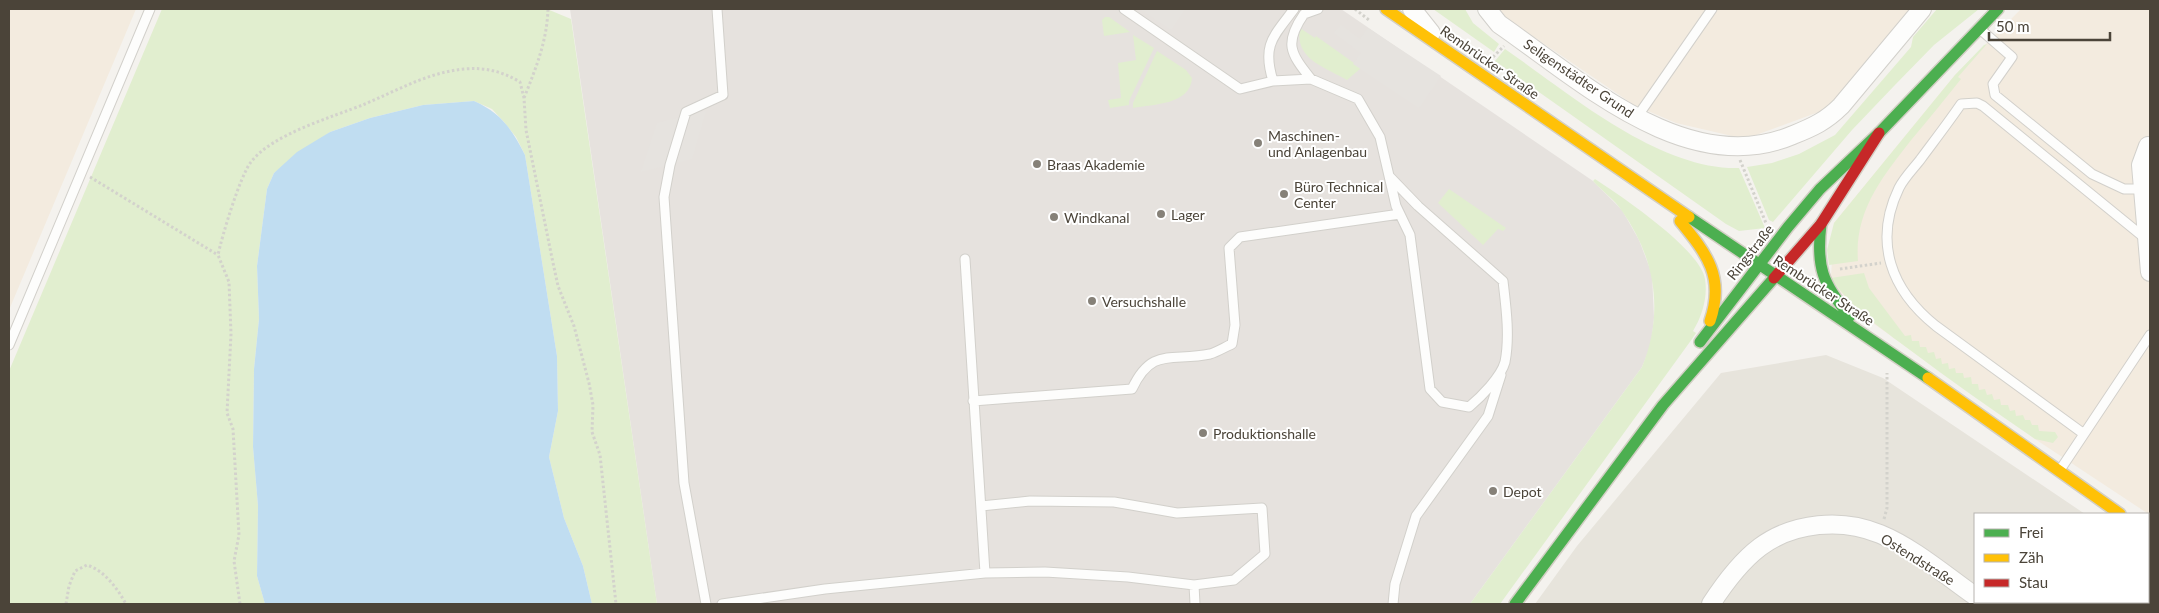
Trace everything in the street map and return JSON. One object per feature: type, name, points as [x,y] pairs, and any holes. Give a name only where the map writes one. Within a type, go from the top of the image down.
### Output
[{"type":"main road","name":"Rembrücker Straße","points":[[1386,9],[1648,190],[1884,348],[2119,513]]},
{"type":"main road","name":"Ringstraße","points":[[1663,405],[1704,334],[1780,236],[1820,189],[1879,133],[1998,9]]},
{"type":"main road","name":"Ringstraße","points":[[1516,604],[1663,405],[1821,224],[1879,133]]},
{"type":"main road","points":[[1648,190],[1698,243],[1714,272],[1717,296],[1714,312],[1704,334]]},
{"type":"main road","points":[[1821,224],[1818,258],[1825,285],[1835,299],[1884,348]]},
{"type":"street","points":[[1412,9],[1440,46]]},
{"type":"street","name":"Seligenstädter Grund","points":[[1487,9],[1499,24],[1601,96],[1637,117],[1683,138],[1734,148],[1765,145],[1783,140],[1828,120],[1922,9]]},
{"type":"street","points":[[2148,146],[2141,165],[2150,272]]},
{"type":"street","name":"Ostendstraße","points":[[1711,604],[1728,580],[1761,546],[1784,535],[1816,525],[1835,523],[1880,534],[1898,543],[1974,595]]},
{"type":"lane","points":[[9,345],[150,9]]},
{"type":"lane","points":[[706,604],[684,483],[664,197],[670,164],[686,112],[723,95],[717,9]]},
{"type":"lane","points":[[1124,9],[1240,89],[1273,81],[1311,79],[1358,99],[1380,137],[1396,206],[1410,235],[1430,389],[1442,402],[1469,407],[1485,394],[1505,364]]},
{"type":"lane","points":[[1273,81],[1268,64],[1270,42],[1294,9]]},
{"type":"lane","points":[[1311,79],[1296,60],[1290,48],[1292,35],[1304,14],[1318,9]]},
{"type":"lane","points":[[1637,117],[1712,9]]},
{"type":"lane","points":[[1979,28],[2012,57],[1993,84],[1995,95],[2092,174],[2124,189],[2142,189]]},
{"type":"lane","points":[[2084,434],[1922,316],[1906,298],[1896,280],[1890,262],[1886,237],[1890,210],[1900,186],[1962,104],[1968,103],[1983,106],[2147,240]]},
{"type":"lane","points":[[1391,181],[1503,281],[1507,321],[1505,364],[1488,416],[1416,516],[1395,584],[1393,604]]},
{"type":"lane","points":[[974,401],[1132,389],[1140,373],[1157,359],[1211,354],[1232,344],[1235,325],[1228,248],[1240,237],[1400,214]]},
{"type":"lane","points":[[965,260],[985,573]]},
{"type":"lane","points":[[2059,472],[2150,335]]},
{"type":"lane","points":[[722,604],[825,589],[985,573],[1063,573],[1128,577],[1194,585],[1234,580],[1265,554],[1262,508],[1177,513],[1114,502],[1030,501],[981,506]]},
{"type":"lane","points":[[1194,585],[1195,604]]},
{"type":"path","points":[[524,98],[540,59],[547,26],[548,9]]},
{"type":"path","points":[[1486,52],[1494,58],[1513,33]]},
{"type":"path","points":[[218,255],[239,189],[250,162],[269,145],[322,120],[433,74],[466,69],[504,73],[520,82],[524,98],[526,130],[558,286],[574,326],[593,405],[592,432],[600,455],[616,604]]},
{"type":"path","points":[[1734,148],[1768,226],[1780,236]]},
{"type":"path","points":[[82,172],[218,255],[229,282],[231,334],[227,413],[233,429],[239,535],[234,561],[240,604]]},
{"type":"path","points":[[1821,272],[1890,262]]},
{"type":"path","points":[[1880,534],[1887,508],[1884,348]]},
{"type":"path","points":[[66,604],[69,586],[75,571],[87,565],[99,568],[120,592],[126,604]]},
{"type":"shaded area","points":[[9,9],[136,9],[9,310]]},
{"type":"shaded area","points":[[570,9],[1341,9],[1593,181],[1622,210],[1639,240],[1652,274],[1654,318],[1651,345],[1642,367],[1470,604],[657,604]]},
{"type":"shaded area","points":[[1140,9],[1185,9],[1171,30]]},
{"type":"shaded area","points":[[1497,9],[1919,9],[1835,106],[1745,139],[1676,123],[1634,105],[1503,16]]},
{"type":"shaded area","points":[[2021,9],[2150,9],[2150,515],[2035,439],[1870,321],[1839,291],[1831,278],[1834,223],[1955,75]]},
{"type":"shaded area","points":[[1341,25],[1360,39],[1368,28],[1441,76],[1419,108],[1353,64],[1361,53],[1334,33]]},
{"type":"shaded area","points":[[706,111],[692,159],[641,172],[657,123]]},
{"type":"shaded area","points":[[1826,355],[1883,378],[2084,513],[1974,513],[1974,603],[2149,603],[2149,558],[2150,604],[1535,604],[1577,546],[1721,373]]},
{"type":"green space","points":[[162,9],[547,9],[571,19],[657,604],[592,604],[583,566],[564,518],[549,457],[558,411],[557,356],[525,155],[516,137],[492,109],[474,101],[423,105],[370,118],[330,132],[274,173],[267,189],[257,266],[259,319],[254,369],[253,447],[258,506],[257,576],[265,604],[9,604],[9,371]]},
{"type":"green space","points":[[1433,9],[1465,9],[1473,23],[1499,44],[1494,52]]},
{"type":"green space","points":[[1937,9],[1979,9],[1934,45],[1852,130],[1773,222],[1769,220],[1747,167],[1772,163],[1799,154],[1835,135],[1911,47],[1913,37]]},
{"type":"green space","points":[[1105,17],[1109,17],[1130,32],[1104,36],[1102,20]]},
{"type":"green space","points":[[1300,28],[1315,38],[1316,36],[1361,68],[1347,80],[1313,61],[1306,55],[1302,47],[1299,39]]},
{"type":"green space","points":[[1133,35],[1154,48],[1129,101],[1129,105],[1110,108],[1108,100],[1121,98],[1118,63],[1136,60]]},
{"type":"green space","points":[[1987,44],[1958,77],[1961,79],[1912,139],[1881,181],[1866,210],[1861,226],[1858,243],[1858,261],[1829,265],[1827,250],[1834,223],[1955,75]]},
{"type":"green space","points":[[1505,49],[1586,107],[1646,143],[1677,156],[1708,165],[1739,168],[1765,228],[1739,231],[1726,224],[1495,61]]},
{"type":"green space","points":[[1157,51],[1186,70],[1192,78],[1190,87],[1185,94],[1170,102],[1133,108],[1133,103]]},
{"type":"green space","points":[[1595,179],[1658,224],[1689,253],[1700,267],[1705,279],[1706,293],[1702,313],[1693,331],[1696,333],[1500,604],[1470,604],[1642,367],[1649,347],[1653,327],[1653,287],[1643,248],[1634,229],[1619,207],[1593,181]]},
{"type":"green space","points":[[1449,189],[1506,228],[1503,231],[1498,229],[1483,245],[1438,203]]},
{"type":"green space","points":[[1864,273],[1869,288],[1905,336],[1911,335],[1912,341],[1919,341],[1920,347],[1926,347],[1928,353],[1934,352],[1936,359],[1941,358],[1942,364],[1948,363],[1949,369],[1955,368],[1956,373],[1963,373],[1964,378],[1971,377],[1972,384],[1978,384],[1979,390],[1985,389],[1987,395],[1992,394],[1994,400],[2000,399],[2001,405],[2008,405],[2010,411],[2015,410],[2016,416],[2023,415],[2025,420],[2030,420],[2032,425],[2038,425],[2039,431],[2055,432],[2058,437],[2053,443],[2035,439],[1925,362],[1867,317],[1848,299],[1831,278]]},
{"type":"water","points":[[474,101],[492,111],[505,123],[525,155],[557,356],[558,411],[549,457],[564,518],[583,566],[592,604],[265,604],[257,576],[258,506],[253,447],[254,369],[259,319],[257,266],[267,189],[274,173],[297,152],[330,132],[370,118],[423,105]]},
{"type":"traffic: fast","points":[[1700,342],[1788,227],[1820,189],[1879,133],[1998,9]]},
{"type":"traffic: fast","points":[[1689,217],[1928,378]]},
{"type":"traffic: fast","points":[[1821,224],[1819,252],[1823,274],[1833,294],[1850,316]]},
{"type":"traffic: fast","points":[[1515,604],[1663,405],[1774,278]]},
{"type":"traffic: slow","points":[[1386,9],[1689,217]]},
{"type":"traffic: slow","points":[[1680,221],[1698,244],[1711,267],[1715,291],[1710,321]]},
{"type":"traffic: slow","points":[[1928,378],[2119,513]]},
{"type":"traffic: jam","points":[[1774,278],[1821,224],[1879,133]]},
{"type":"place","name":"Maschinen- und Anlagenbau","points":[[1258,143]]},
{"type":"place","name":"Braas Akademie","points":[[1037,164]]},
{"type":"place","name":"Büro Technical Center","points":[[1284,194]]},
{"type":"place","name":"Lager","points":[[1161,214]]},
{"type":"place","name":"Windkanal","points":[[1054,217]]},
{"type":"place","name":"Versuchshalle","points":[[1092,301]]},
{"type":"place","name":"Produktionshalle","points":[[1203,433]]},
{"type":"place","name":"Depot","points":[[1493,491]]}]
